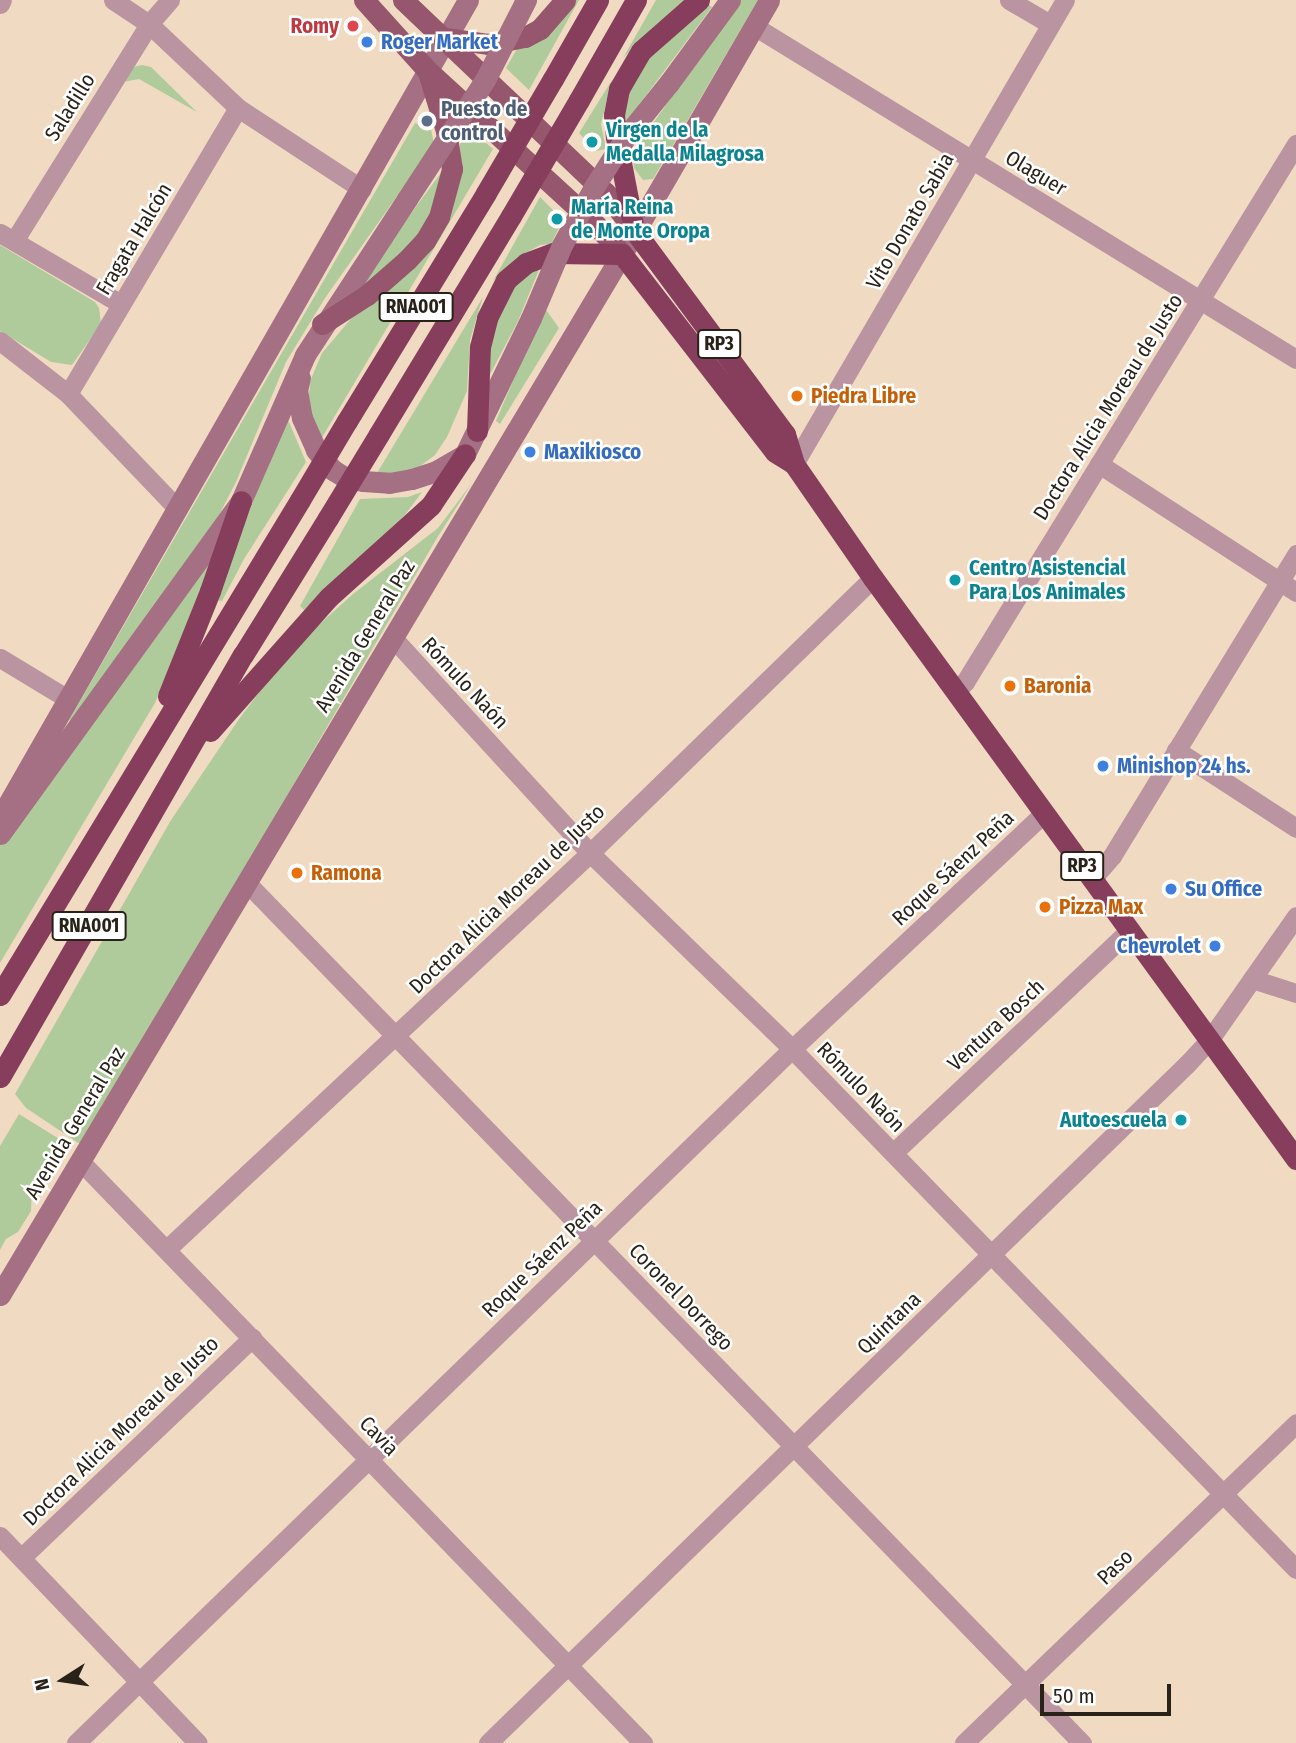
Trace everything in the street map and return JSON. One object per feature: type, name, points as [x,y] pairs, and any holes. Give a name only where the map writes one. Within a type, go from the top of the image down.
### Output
[{"type":"highway","name":"RNA001","points":[[0,995],[486,193],[598,0]]},
{"type":"highway","name":"RNA001","points":[[0,1077],[174,773],[511,216],[636,0]]},
{"type":"highway","points":[[634,230],[616,137],[614,115],[619,89],[641,51],[699,0]]},
{"type":"highway","name":"RP3","points":[[634,230],[785,435],[794,464],[873,578],[1296,1159]]},
{"type":"highway","points":[[477,430],[480,347],[486,318],[506,280],[526,263],[554,253],[622,254]]},
{"type":"highway","name":"RP3","points":[[622,254],[775,452],[794,464]]},
{"type":"highway","points":[[174,773],[321,605],[431,505],[465,454]]},
{"type":"highway","points":[[150,744],[210,591],[241,501]]},
{"type":"main road","points":[[364,0],[427,70],[596,225],[622,254]]},
{"type":"main road","points":[[403,0],[606,193],[634,230]]},
{"type":"main road","points":[[445,38],[488,44],[525,37],[540,29],[565,0]]},
{"type":"main road","points":[[322,324],[367,295],[407,260],[425,241],[439,217],[452,169],[446,131],[427,70]]},
{"type":"street","points":[[113,0],[149,24],[238,108],[362,189]]},
{"type":"street","name":"Saladillo","points":[[7,237],[149,24],[170,0]]},
{"type":"street","points":[[0,818],[468,0]]},
{"type":"street","points":[[0,834],[241,501],[305,355],[322,324],[485,80],[526,0]]},
{"type":"street","points":[[305,355],[297,390],[300,411],[316,450],[333,470],[346,478],[388,482],[436,471],[465,454],[562,245],[594,187],[627,135],[730,0]]},
{"type":"street","name":"Avenida General Paz","points":[[0,1295],[622,254],[769,0]]},
{"type":"street","points":[[1009,0],[1050,24]]},
{"type":"street","name":"Vito Donato Sabia","points":[[794,464],[1065,0]]},
{"type":"street","name":"Olaguer","points":[[754,26],[1296,359]]},
{"type":"street","name":"Fragata Halcón","points":[[68,394],[238,108]]},
{"type":"street","name":"Doctora Alicia Moreau de Justo","points":[[956,691],[965,682],[1296,144]]},
{"type":"street","points":[[7,237],[121,304]]},
{"type":"street","points":[[0,341],[68,394],[178,509]]},
{"type":"street","points":[[1098,464],[1288,587]]},
{"type":"street","points":[[1092,879],[1111,856],[1176,750],[1288,587],[1296,554]]},
{"type":"street","name":"Doctora Alicia Moreau de Justo","points":[[168,1248],[590,853],[873,578]]},
{"type":"street","name":"Rómulo Naón","points":[[393,638],[590,853],[792,1049],[1296,1569]]},
{"type":"street","points":[[0,658],[68,699]]},
{"type":"street","points":[[1176,750],[1296,828]]},
{"type":"street","name":"Roque Sáenz Peña","points":[[76,1743],[593,1240],[1044,813]]},
{"type":"street","name":"Coronel Dorrego","points":[[247,883],[394,1038],[1082,1743]]},
{"type":"street","name":"Quintana","points":[[488,1743],[993,1256],[1210,1040],[1296,916]]},
{"type":"street","name":"Ventura Bosch","points":[[893,1153],[1130,930]]},
{"type":"street","points":[[1252,979],[1296,993]]},
{"type":"street","name":"Cavia","points":[[80,1161],[168,1248],[643,1743]]},
{"type":"street","name":"Doctora Alicia Moreau de Justo","points":[[22,1558],[252,1338]]},
{"type":"street","name":"Paso","points":[[964,1743],[1296,1423]]},
{"type":"street","points":[[0,1536],[198,1743]]},
{"type":"green space","points":[[575,0],[579,0],[529,90],[506,68],[517,49],[537,42],[558,25]]},
{"type":"green space","points":[[656,0],[688,0],[658,23],[623,58]]},
{"type":"green space","points":[[740,0],[758,0],[653,179],[643,180],[634,168],[632,153]]},
{"type":"green space","points":[[707,4],[712,7],[624,125],[623,112],[633,81],[651,54]]},
{"type":"green space","points":[[133,67],[151,67],[197,112],[139,79],[123,82]]},
{"type":"green space","points":[[612,80],[601,124],[606,149],[596,151],[579,133]]},
{"type":"green space","points":[[415,123],[431,129],[434,144],[325,298],[286,362],[236,482],[215,523],[72,722],[69,720]]},
{"type":"green space","points":[[470,129],[493,149],[320,441],[311,422],[308,400],[311,379],[322,353],[355,314],[377,297],[460,168],[460,144]]},
{"type":"green space","points":[[443,170],[440,194],[415,240],[360,292],[356,288]]},
{"type":"green space","points":[[540,197],[563,220],[551,244],[540,245],[522,255],[493,281]]},
{"type":"green space","points":[[0,245],[95,302],[99,308],[101,324],[72,365],[51,362],[0,331]]},
{"type":"green space","points":[[541,265],[518,321],[483,388],[492,322],[514,283]]},
{"type":"green space","points":[[483,297],[470,340],[467,391],[447,437],[435,455],[415,470],[390,476],[377,473]]},
{"type":"green space","points":[[544,307],[559,328],[500,424],[496,421]]},
{"type":"green space","points":[[284,419],[289,422],[306,462],[244,559],[222,601],[216,600]]},
{"type":"green space","points":[[472,483],[437,538],[83,1146],[26,1108],[15,1094],[171,820],[239,719],[292,649],[353,594],[438,528]]},
{"type":"green space","points":[[422,492],[405,515],[304,610],[300,606],[360,499],[408,497]]},
{"type":"green space","points":[[219,543],[155,703],[0,963],[0,844]]},
{"type":"green space","points":[[19,1114],[61,1140],[32,1186],[31,1211],[18,1232],[6,1239],[0,1250],[0,1146]]},
{"type":"place","name":"Romy","points":[[353,26]]},
{"type":"place","name":"Roger Market","points":[[367,42]]},
{"type":"place","name":"Puesto de control","points":[[427,121]]},
{"type":"place","name":"Virgen de la Medalla Milagrosa","points":[[592,142]]},
{"type":"place","name":"María Reina de Monte Oropa","points":[[557,219]]},
{"type":"place","name":"Piedra Libre","points":[[797,396]]},
{"type":"place","name":"Maxikiosco","points":[[530,452]]},
{"type":"place","name":"Centro Asistencial Para Los Animales","points":[[955,580]]},
{"type":"place","name":"Baronia","points":[[1010,686]]},
{"type":"place","name":"Minishop 24 hs.","points":[[1103,766]]},
{"type":"place","name":"Ramona","points":[[297,873]]},
{"type":"place","name":"Su Office","points":[[1171,889]]},
{"type":"place","name":"Pizza Max","points":[[1045,907]]},
{"type":"place","name":"Chevrolet","points":[[1215,946]]},
{"type":"place","name":"Autoescuela","points":[[1181,1120]]}]
